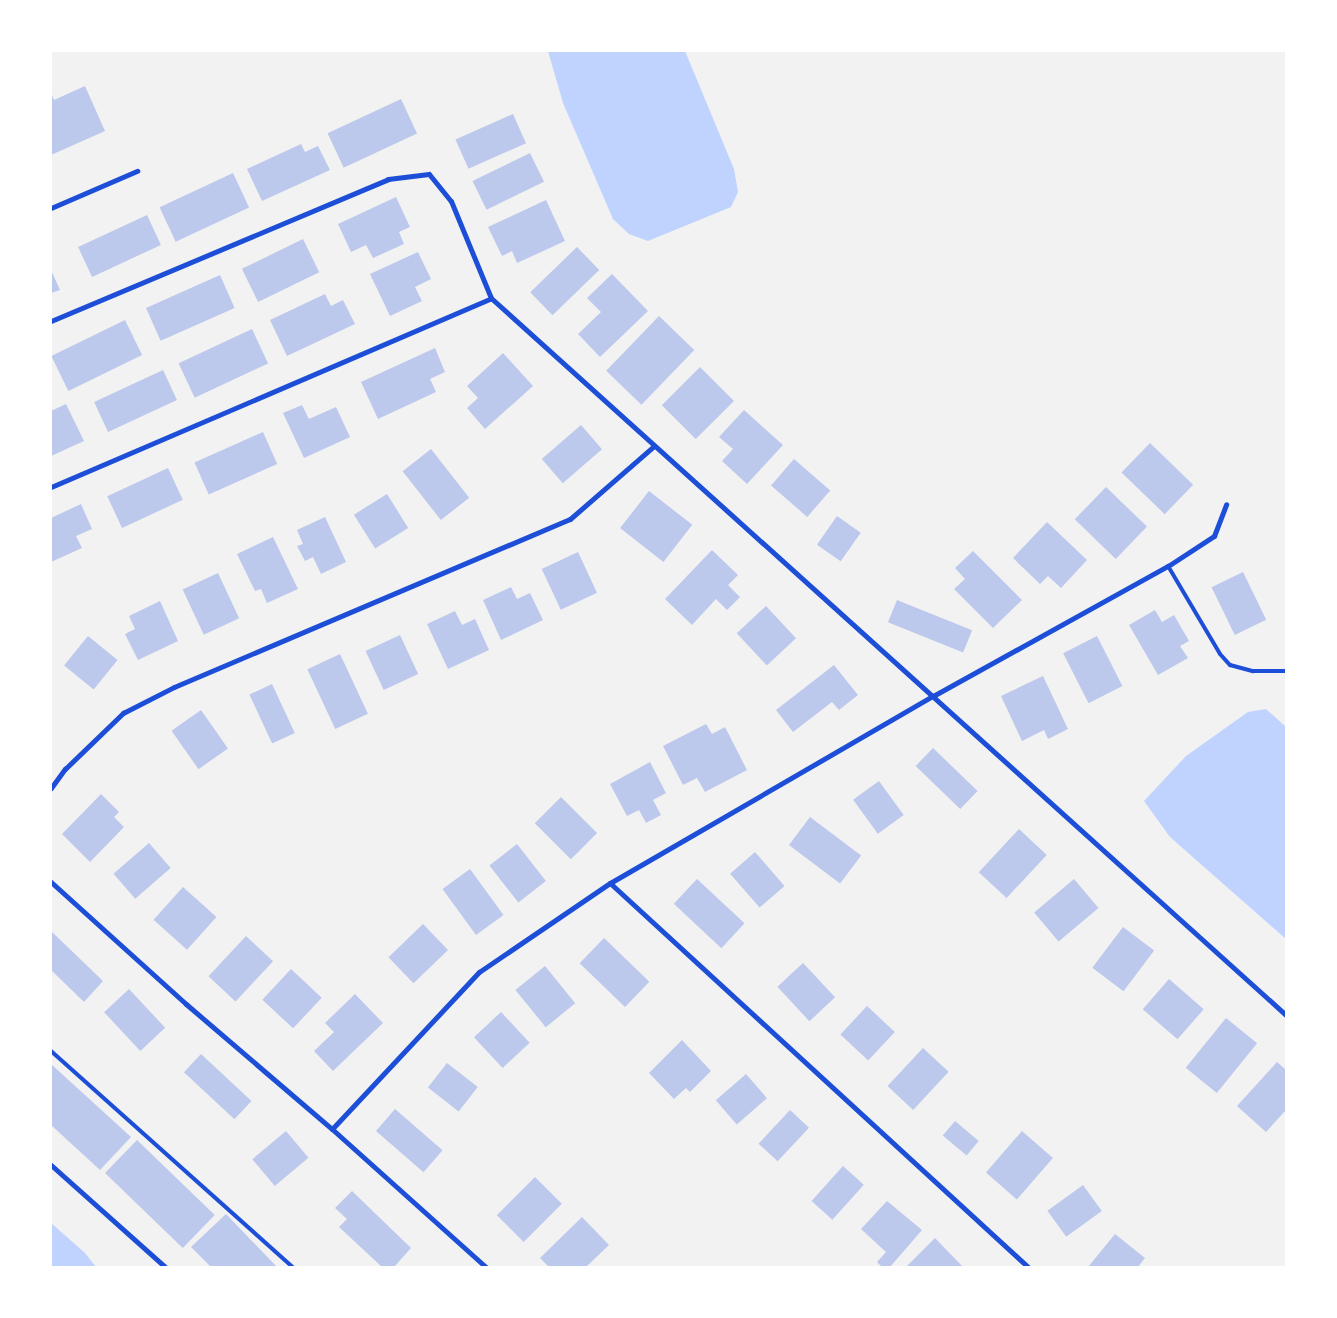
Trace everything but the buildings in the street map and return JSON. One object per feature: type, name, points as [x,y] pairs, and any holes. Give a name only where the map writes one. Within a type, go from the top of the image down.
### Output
[{"type":"street","points":[[51,208],[137,171]]},
{"type":"street","points":[[51,321],[388,179],[429,174],[451,201],[492,298],[1286,1015]]},
{"type":"street","points":[[51,487],[492,298]]},
{"type":"street","points":[[51,788],[65,769],[123,713],[174,688],[570,520],[654,446]]},
{"type":"street","points":[[332,1129],[479,972],[610,883],[933,696],[1168,566],[1214,536],[1226,504]]},
{"type":"street","points":[[51,882],[186,1004],[332,1129],[486,1267]]},
{"type":"street","points":[[610,883],[1028,1267]]},
{"type":"street","points":[[51,1165],[165,1267]]},
{"type":"lane","points":[[1168,566],[1220,654],[1230,664],[1253,671],[1286,671]]},
{"type":"lane","points":[[51,1051],[293,1267]]},
{"type":"water","points":[[548,51],[685,51],[734,169],[738,192],[731,207],[648,241],[629,234],[613,219],[563,103]]},
{"type":"water","points":[[1266,709],[1286,727],[1286,939],[1170,837],[1144,801],[1186,756],[1248,712]]},
{"type":"water","points":[[51,1223],[85,1253],[96,1267],[51,1267]]}]
